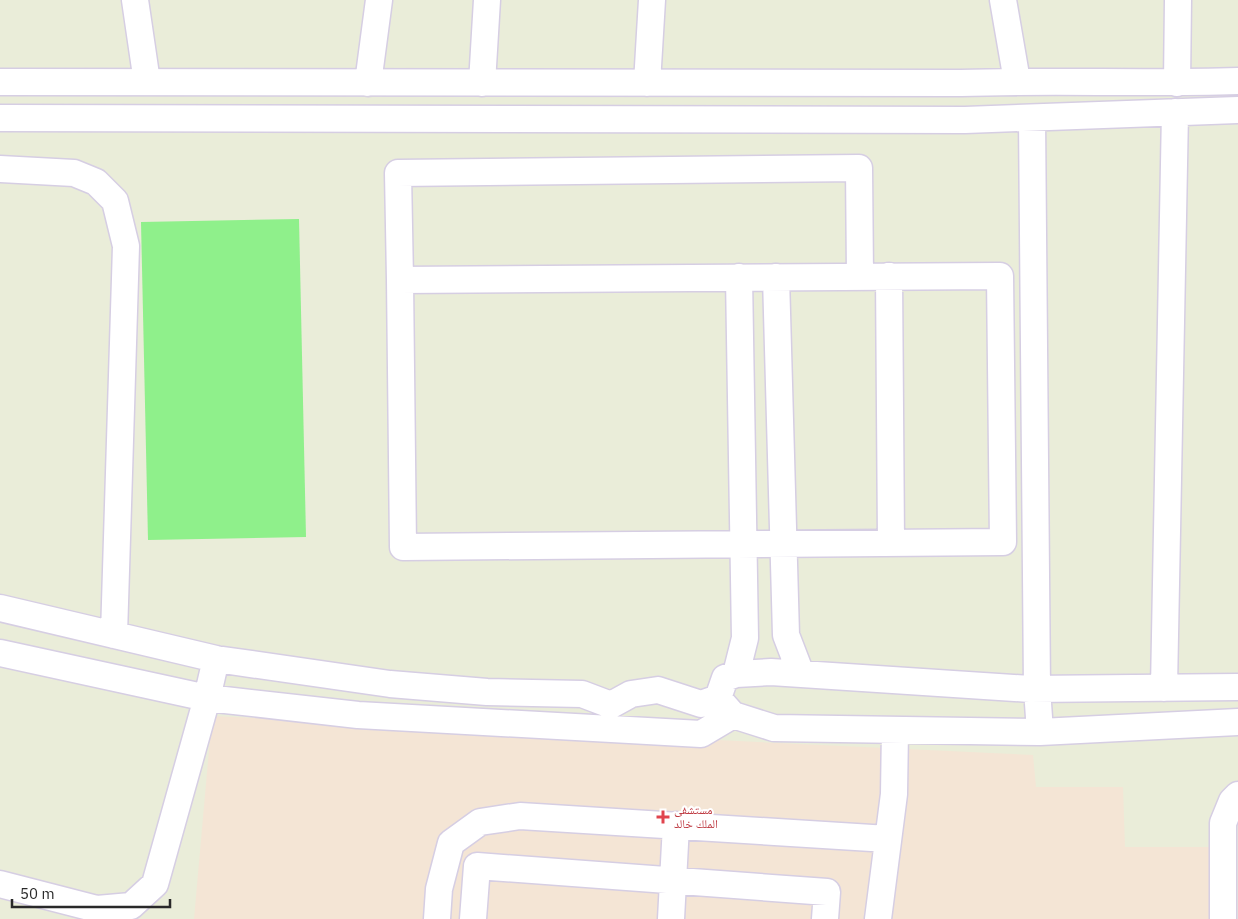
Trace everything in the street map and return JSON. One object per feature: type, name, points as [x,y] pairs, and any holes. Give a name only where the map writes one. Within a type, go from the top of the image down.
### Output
[{"type":"street","points":[[135,0],[147,82]]},
{"type":"street","points":[[368,82],[378,0]]},
{"type":"street","points":[[482,83],[486,0]]},
{"type":"street","points":[[647,83],[652,0]]},
{"type":"street","points":[[1003,0],[1017,81]]},
{"type":"street","points":[[1177,83],[1178,0]]},
{"type":"street","points":[[0,82],[1238,82]]},
{"type":"street","points":[[0,118],[965,120],[1238,110]]},
{"type":"street","points":[[1164,688],[1175,112]]},
{"type":"street","points":[[1032,118],[1037,689],[1040,732]]},
{"type":"street","points":[[400,280],[1000,276],[1003,542],[403,547],[398,173],[859,168],[860,276]]},
{"type":"street","points":[[0,169],[74,173],[96,182],[115,201],[122,228],[126,246],[114,635]]},
{"type":"street","points":[[889,276],[892,543]]},
{"type":"street","points":[[736,674],[745,638],[739,277]]},
{"type":"street","points":[[776,277],[786,635],[801,674]]},
{"type":"street","points":[[0,608],[216,659],[390,684],[487,692],[582,694],[611,705],[631,694],[658,690],[701,704],[726,706],[774,728],[1040,732],[1238,722]]},
{"type":"street","points":[[0,653],[207,698],[358,715],[701,734],[726,706],[725,678],[736,674],[771,672],[1037,689],[1238,687]]},
{"type":"street","points":[[0,884],[97,909],[132,906],[155,884],[207,698],[216,659]]},
{"type":"street","points":[[878,919],[894,794],[894,730]]},
{"type":"street","points":[[1223,919],[1223,823],[1232,801],[1238,794]]},
{"type":"street","points":[[437,919],[439,889],[451,843],[480,822],[520,816],[888,839]]},
{"type":"street","points":[[671,919],[676,825]]},
{"type":"street","points":[[473,919],[477,866],[827,892],[826,919]]},
{"type":"shaded area","name":"مستشفى الملك خالد","points":[[212,716],[1033,755],[1036,787],[1123,787],[1125,847],[1216,847],[1212,919],[194,919]]},
{"type":"green space","points":[[299,219],[306,537],[148,540],[141,222]]},
{"type":"place","name":"مستشفى الملك خالد","points":[[663,817]]}]
